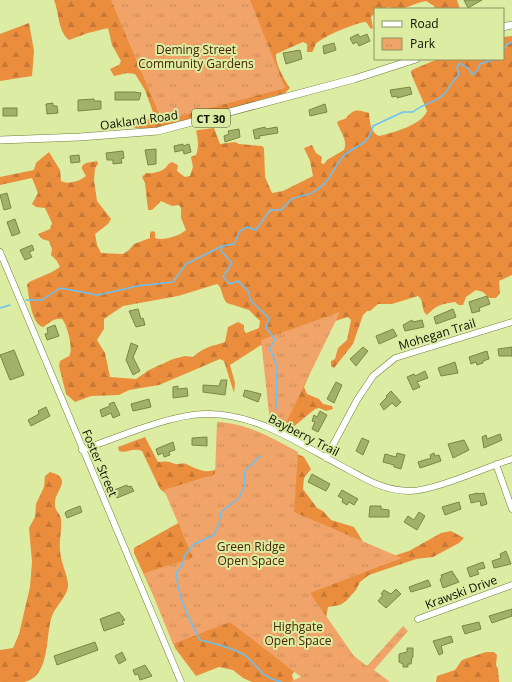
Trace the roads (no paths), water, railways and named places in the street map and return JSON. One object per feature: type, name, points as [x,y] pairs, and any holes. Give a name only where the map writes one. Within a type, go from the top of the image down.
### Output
[{"type":"main road","name":"Oakland Road","points":[[0,140],[87,137],[158,131],[354,79],[413,60]]},
{"type":"street","name":"Foster Street","points":[[0,252],[82,450],[181,682]]},
{"type":"street","name":"Mohegan Trail","points":[[326,458],[357,400],[373,376],[395,358],[512,322]]},
{"type":"street","name":"Bayberry Trail","points":[[82,450],[174,419],[204,414],[240,417],[265,426],[385,489],[410,491],[432,487],[512,459]]},
{"type":"street","points":[[496,464],[512,509]]},
{"type":"street","name":"Krawski Drive","points":[[418,619],[512,585]]},
{"type":"waterway","points":[[504,49],[507,44],[512,42]]},
{"type":"waterway","points":[[276,409],[277,366],[270,349],[275,339],[266,328],[269,318],[251,301],[248,291],[238,281],[230,284],[223,277],[232,263],[221,251],[222,246],[234,244],[240,231],[247,227],[256,230],[270,210],[281,210],[292,199],[313,193],[321,187],[342,158],[368,139],[373,126],[403,112],[413,112],[420,107],[440,98],[459,75],[457,68],[460,63],[469,69],[472,75],[477,71],[480,64],[492,60]]},
{"type":"waterway","points":[[26,300],[42,300],[60,288],[98,295],[137,286],[173,282],[186,264],[222,246]]},
{"type":"waterway","points":[[0,308],[10,305]]},
{"type":"waterway","points":[[260,456],[245,471],[244,487],[239,498],[221,512],[219,524],[214,535],[194,544],[185,555],[182,566],[176,573],[179,591],[188,616],[200,640],[238,651],[247,657],[269,678],[282,682]]},
{"type":"park label","name":"Deming Street Community Gardens","points":[[196,56]]},
{"type":"park label","name":"Green Ridge Open Space","points":[[251,553]]},
{"type":"park label","name":"Highgate Open Space","points":[[298,633]]}]
